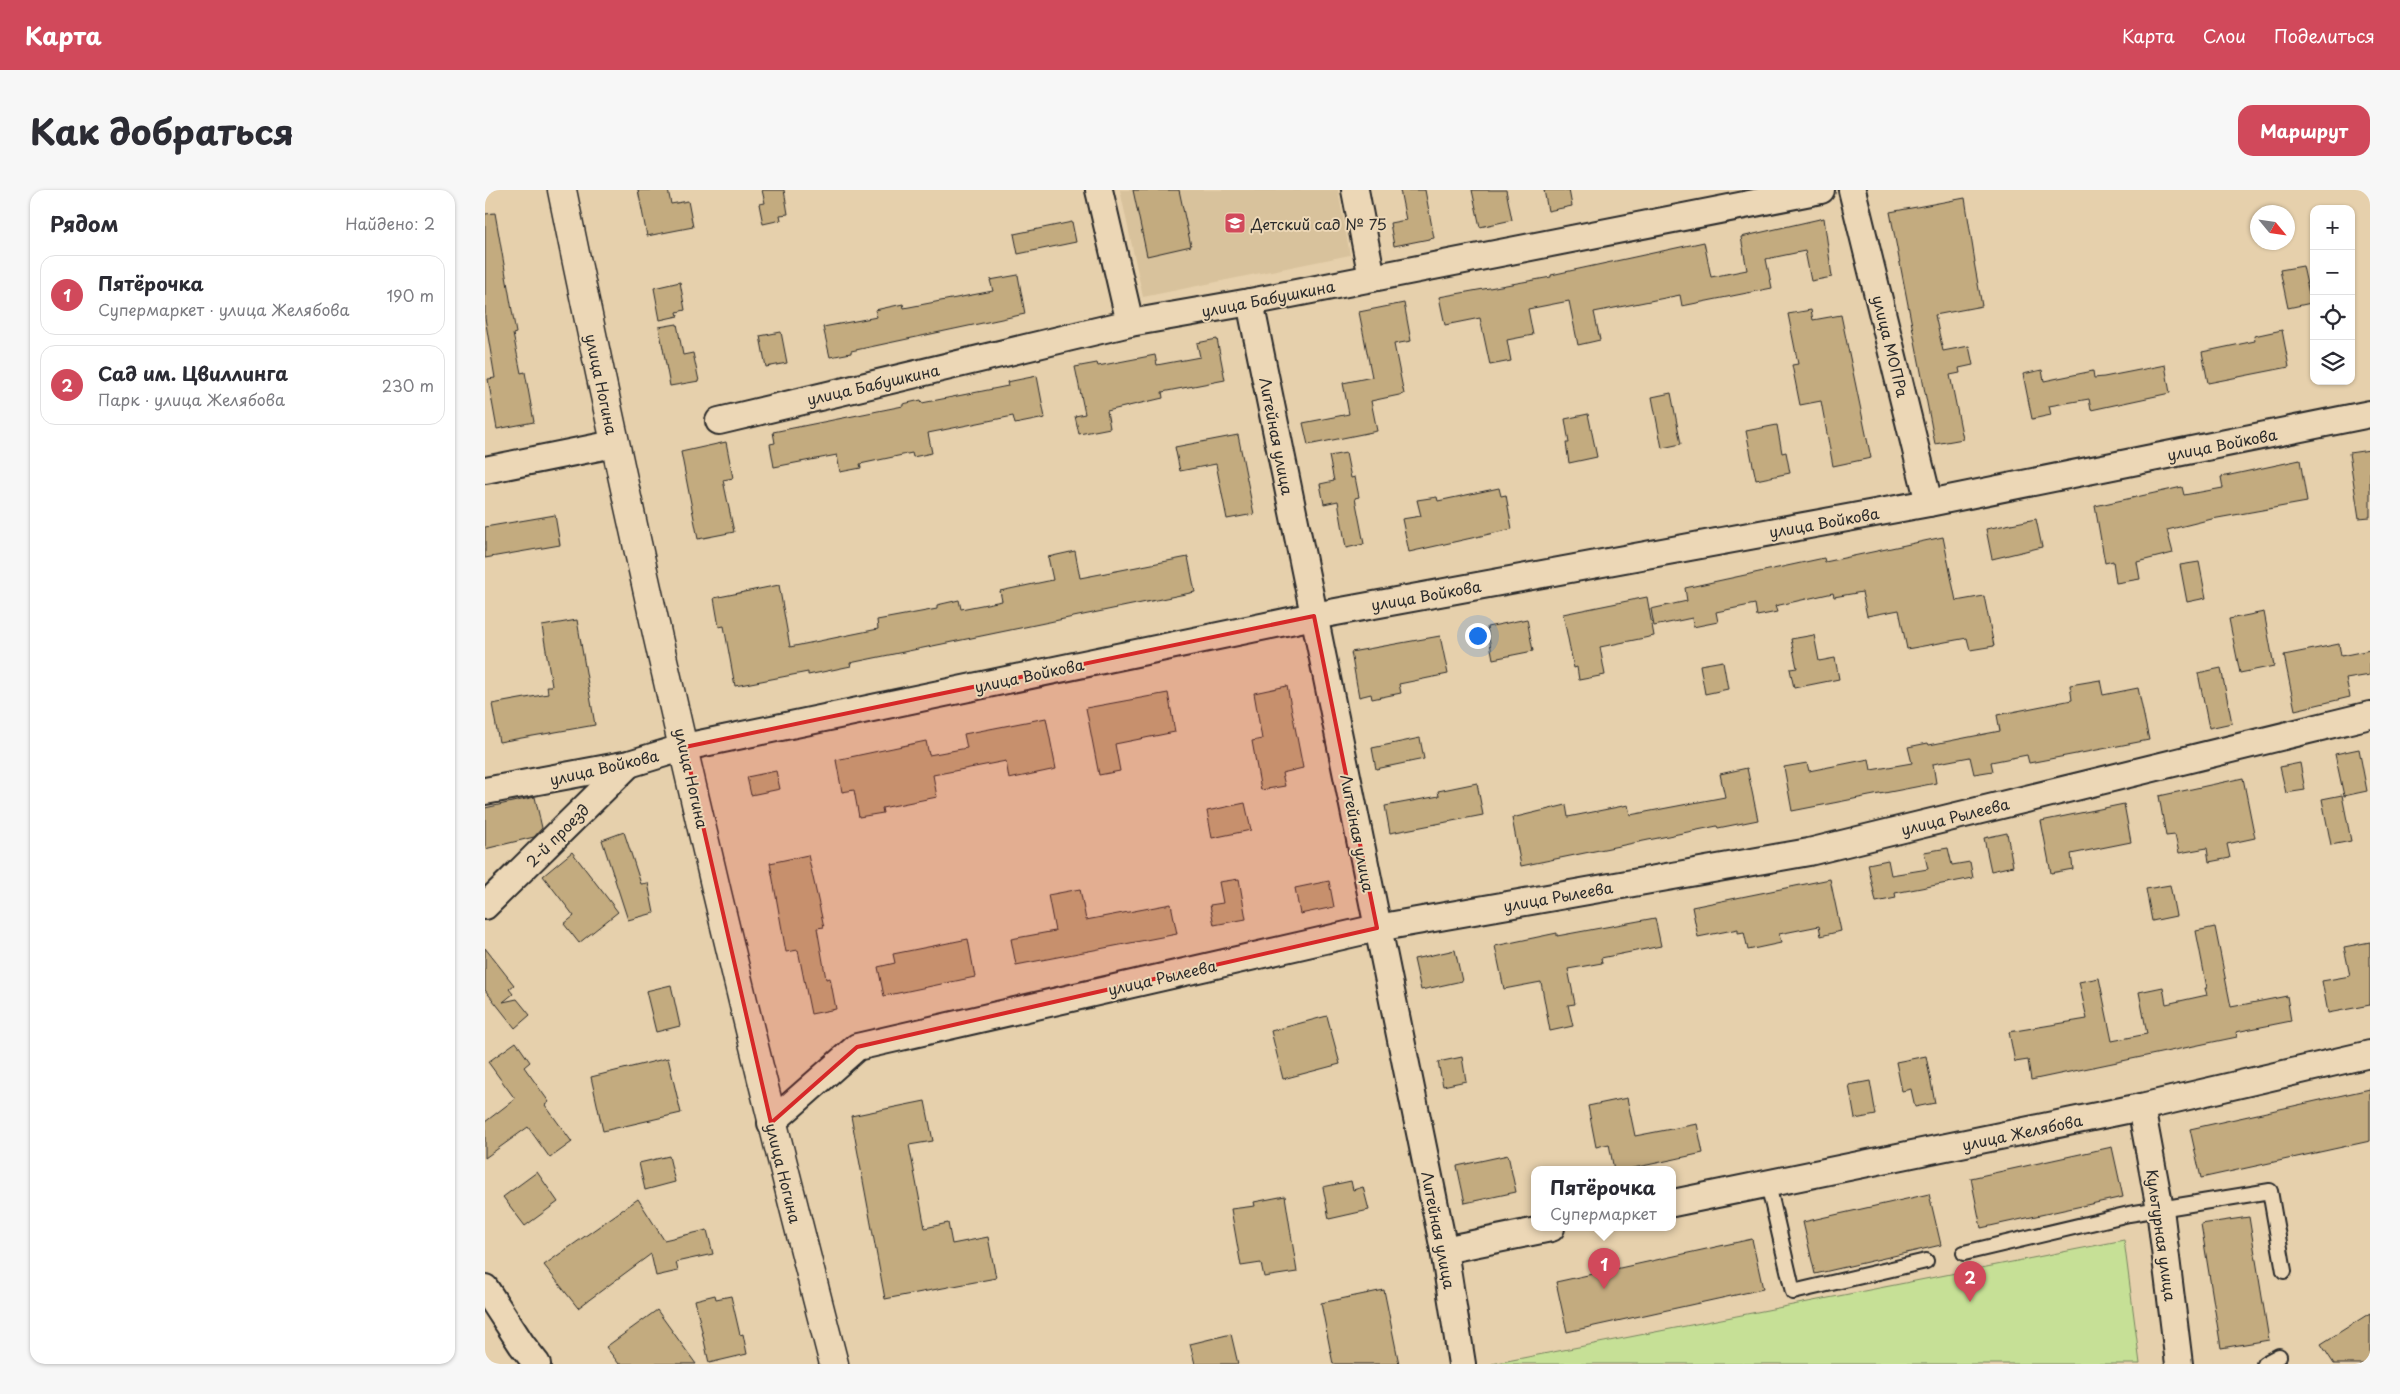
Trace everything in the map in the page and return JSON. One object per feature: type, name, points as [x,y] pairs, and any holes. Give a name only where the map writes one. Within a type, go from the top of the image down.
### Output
[{"type":"street","name":"улица Ногина","points":[[562,190],[614,444],[771,1122],[833,1364]]},
{"type":"street","points":[[1099,190],[1130,323]]},
{"type":"street","points":[[1355,190],[1372,278]]},
{"type":"street","name":"улица Бабушкина","points":[[719,421],[1130,323],[1250,302],[1821,190]]},
{"type":"street","name":"улица МОПРа","points":[[1852,190],[1929,503]]},
{"type":"street","name":"Литейная улица","points":[[1250,302],[1444,1250],[1462,1364]]},
{"type":"street","name":"улица Войкова","points":[[485,791],[629,764],[685,747],[1314,616],[1929,503],[2370,414]]},
{"type":"street","points":[[485,470],[614,444]]},
{"type":"street","name":"улица Рылеева","points":[[771,1122],[857,1046],[1377,928],[1809,852],[2370,715]]},
{"type":"street","name":"2-й проезд","points":[[485,906],[629,764]]},
{"type":"street","name":"улица Желябова","points":[[1676,1202],[2141,1107],[2370,1054]]},
{"type":"street","name":"Культурная улица","points":[[2141,1107],[2160,1209],[2179,1364]]},
{"type":"street","points":[[1444,1250],[1536,1231]]},
{"type":"street","points":[[485,1288],[522,1345],[537,1364]]},
{"type":"lane","points":[[1768,1184],[1793,1292],[1926,1261]]},
{"type":"lane","points":[[1964,1253],[2160,1209],[2270,1191],[2284,1271]]},
{"type":"lane","points":[[2264,1364],[2279,1356]]},
{"type":"highlighted area","points":[[1314,616],[1377,928],[857,1047],[771,1123],[685,747]]},
{"type":"shaded area","name":"Детский сад № 75","points":[[1120,190],[1338,190],[1350,255],[1143,297]]},
{"type":"green space","points":[[2124,1240],[2140,1364],[1492,1364]]},
{"type":"building","points":[[638,190],[668,190],[671,204],[688,201],[693,227],[647,236]]},
{"type":"building","points":[[762,190],[784,190],[788,214],[780,215],[781,220],[763,224],[759,204],[765,203]]},
{"type":"building","points":[[1133,190],[1179,190],[1191,246],[1147,256]]},
{"type":"building","points":[[1400,190],[1425,190],[1434,238],[1394,246],[1390,223],[1406,220]]},
{"type":"building","points":[[1472,190],[1506,190],[1512,220],[1480,227]]},
{"type":"building","points":[[1544,190],[1569,190],[1572,206],[1548,211]]},
{"type":"building","points":[[1965,198],[1982,306],[1935,315],[1943,351],[1969,346],[1973,365],[1959,368],[1960,373],[1950,375],[1963,439],[1935,444],[1890,212]]},
{"type":"building","points":[[495,213],[516,333],[513,334],[521,373],[525,372],[534,422],[497,429],[488,379],[495,378],[485,318],[485,214]]},
{"type":"building","points":[[1824,218],[1832,277],[1811,281],[1805,251],[1766,259],[1772,288],[1682,306],[1680,295],[1594,312],[1600,340],[1578,345],[1569,301],[1528,309],[1533,335],[1507,340],[1511,361],[1490,365],[1480,318],[1445,325],[1439,297],[1551,277],[1551,275],[1704,242],[1711,277],[1747,270],[1741,237]]},
{"type":"building","points":[[1072,222],[1076,242],[1018,254],[1014,234]]},
{"type":"building","points":[[2303,266],[2310,303],[2288,308],[2280,270]]},
{"type":"building","points":[[1018,275],[1025,314],[830,357],[823,327],[877,317],[875,310],[903,304],[904,308],[993,291],[990,280]]},
{"type":"building","points":[[680,282],[685,310],[677,312],[678,316],[660,320],[654,288]]},
{"type":"building","points":[[1404,303],[1411,341],[1394,344],[1404,394],[1371,401],[1377,431],[1308,445],[1303,423],[1349,414],[1343,383],[1372,377],[1359,312]]},
{"type":"building","points":[[1811,310],[1813,320],[1841,315],[1871,458],[1833,466],[1821,401],[1800,405],[1792,365],[1798,364],[1788,314]]},
{"type":"building","points":[[677,324],[683,355],[693,353],[699,381],[670,386],[659,327]]},
{"type":"building","points":[[2282,330],[2289,367],[2208,383],[2202,352],[2255,341],[2254,336]]},
{"type":"building","points":[[781,332],[787,363],[766,367],[760,336]]},
{"type":"building","points":[[1217,339],[1225,380],[1162,392],[1163,398],[1107,411],[1110,428],[1079,434],[1075,416],[1085,414],[1075,367],[1097,363],[1098,366],[1155,355],[1157,365],[1200,357],[1197,343]]},
{"type":"building","points":[[2165,365],[2170,393],[2091,410],[2089,399],[2049,406],[2051,415],[2032,419],[2023,374],[2042,370],[2044,381],[2093,371],[2094,378]]},
{"type":"building","points":[[1037,376],[1045,418],[1015,424],[1013,416],[928,433],[932,453],[913,457],[912,453],[860,464],[861,468],[840,472],[837,455],[774,467],[770,444],[775,443],[773,432],[903,406],[903,404],[921,400],[922,403],[1008,386],[1007,382]]},
{"type":"building","points":[[1671,393],[1681,444],[1662,448],[1652,397]]},
{"type":"building","points":[[1588,414],[1597,457],[1569,463],[1566,443],[1569,443],[1565,419]]},
{"type":"building","points":[[1777,425],[1782,453],[1786,452],[1790,473],[1756,480],[1746,431]]},
{"type":"building","points":[[1238,435],[1254,514],[1227,519],[1216,464],[1180,471],[1175,447]]},
{"type":"building","points":[[726,442],[733,478],[723,480],[734,532],[698,539],[681,452]]},
{"type":"building","points":[[2370,450],[2370,517],[2359,518],[2349,453]]},
{"type":"building","points":[[1346,453],[1351,478],[1355,477],[1359,497],[1355,498],[1364,544],[1346,548],[1338,501],[1324,504],[1320,484],[1334,481],[1329,456]]},
{"type":"building","points":[[2300,460],[2307,502],[2212,519],[2167,530],[2173,553],[2137,562],[2140,579],[2116,583],[2113,561],[2105,563],[2095,506],[2182,487],[2184,495],[2223,488],[2221,477]]},
{"type":"building","points":[[1499,488],[1501,496],[1506,495],[1512,529],[1409,552],[1402,519],[1421,516],[1417,500],[1437,497],[1438,501]]},
{"type":"building","points":[[555,515],[560,545],[485,558],[485,527]]},
{"type":"building","points":[[2036,519],[2042,547],[1992,559],[1986,529]]},
{"type":"building","points":[[1943,537],[1956,601],[1984,596],[1994,646],[1970,650],[1967,638],[1907,649],[1899,610],[1867,616],[1862,592],[1834,597],[1833,593],[1775,606],[1777,612],[1757,616],[1755,604],[1716,612],[1718,622],[1693,627],[1692,618],[1654,626],[1651,609],[1687,601],[1685,588],[1824,558],[1825,562]]},
{"type":"building","points":[[1075,551],[1080,578],[1188,557],[1195,592],[850,663],[851,666],[808,675],[808,672],[735,686],[724,626],[719,627],[714,598],[779,585],[790,647],[878,629],[877,620],[937,609],[937,605],[959,600],[961,609],[1002,601],[1000,591],[1053,580],[1048,557]]},
{"type":"building","points":[[2199,562],[2206,598],[2187,602],[2180,565]]},
{"type":"building","points":[[1647,597],[1654,636],[1600,647],[1605,675],[1579,680],[1577,667],[1574,668],[1563,614]]},
{"type":"building","points":[[2264,612],[2274,666],[2240,673],[2229,619]]},
{"type":"building","points":[[1527,619],[1533,651],[1493,659],[1487,627]]},
{"type":"building","points":[[577,620],[595,725],[499,742],[492,704],[548,694],[547,686],[552,686],[542,626]]},
{"type":"building","points":[[1814,635],[1819,661],[1835,658],[1839,679],[1794,688],[1790,669],[1797,668],[1791,639]]},
{"type":"building","points":[[1440,636],[1448,674],[1399,684],[1401,693],[1372,699],[1371,694],[1359,697],[1351,652]]},
{"type":"building","points":[[2339,644],[2341,656],[2370,650],[2370,675],[2346,679],[2350,697],[2295,710],[2284,655]]},
{"type":"building","points":[[1723,661],[1728,689],[1705,694],[1700,665]]},
{"type":"building","points":[[2221,668],[2232,723],[2209,728],[2198,673]]},
{"type":"building","points":[[2100,680],[2103,695],[2138,688],[2149,740],[2029,763],[2027,755],[1991,762],[1993,771],[1974,774],[1970,757],[1933,764],[1936,783],[1792,811],[1784,767],[1807,763],[1809,771],[1869,759],[1871,770],[1912,763],[1908,747],[1928,743],[1929,745],[2000,731],[1997,715],[2072,700],[2070,685]]},
{"type":"building","points":[[1287,686],[1303,768],[1282,773],[1285,786],[1261,790],[1252,741],[1262,739],[1254,693]]},
{"type":"building","points":[[1168,693],[1175,732],[1115,744],[1120,771],[1099,775],[1086,708]]},
{"type":"building","points":[[1046,718],[1056,769],[1009,779],[1006,761],[933,775],[937,797],[882,808],[883,813],[859,817],[854,790],[842,792],[836,760],[926,741],[929,755],[967,748],[964,734]]},
{"type":"building","points":[[1420,738],[1424,759],[1376,769],[1372,748]]},
{"type":"building","points":[[2359,749],[2367,791],[2344,796],[2335,754]]},
{"type":"building","points":[[2300,763],[2305,790],[2286,793],[2280,767]]},
{"type":"building","points":[[1747,768],[1758,820],[1718,828],[1717,826],[1521,866],[1512,818],[1566,805],[1568,817],[1628,805],[1630,815],[1725,797],[1720,774]]},
{"type":"building","points":[[776,771],[780,789],[751,795],[747,777]]},
{"type":"building","points":[[2243,778],[2255,838],[2227,844],[2230,858],[2209,862],[2207,848],[2179,853],[2175,835],[2166,836],[2159,796]]},
{"type":"building","points":[[1477,783],[1483,815],[1390,833],[1385,806],[1439,796],[1438,791]]},
{"type":"building","points":[[2342,795],[2351,841],[2331,845],[2322,799]]},
{"type":"building","points":[[535,797],[542,828],[534,837],[485,849],[485,808]]},
{"type":"building","points":[[1245,803],[1251,830],[1212,838],[1207,811]]},
{"type":"building","points":[[2124,804],[2131,842],[2071,854],[2073,869],[2051,873],[2041,821]]},
{"type":"building","points":[[624,832],[641,884],[648,883],[654,913],[628,920],[602,840]]},
{"type":"building","points":[[2007,833],[2013,866],[1991,871],[1984,838]]},
{"type":"building","points":[[1948,848],[1952,865],[1970,862],[1973,878],[1895,893],[1896,898],[1876,902],[1868,864],[1888,860],[1891,875],[1928,869],[1924,852]]},
{"type":"building","points":[[572,852],[618,912],[579,943],[564,924],[574,916],[543,876]]},
{"type":"building","points":[[808,855],[824,927],[817,928],[826,979],[830,978],[836,1009],[811,1014],[798,950],[786,952],[770,863]]},
{"type":"building","points":[[1239,879],[1246,919],[1214,925],[1210,905],[1223,903],[1219,882]]},
{"type":"building","points":[[1830,879],[1841,931],[1821,936],[1819,926],[1779,934],[1781,943],[1748,950],[1744,932],[1738,933],[1738,929],[1698,937],[1692,907]]},
{"type":"building","points":[[1329,881],[1334,907],[1300,914],[1295,888]]},
{"type":"building","points":[[2170,885],[2176,916],[2152,921],[2146,889]]},
{"type":"building","points":[[1080,889],[1086,920],[1171,904],[1177,934],[1016,965],[1011,939],[1055,931],[1048,895]]},
{"type":"building","points":[[1655,918],[1661,946],[1601,958],[1602,963],[1568,969],[1575,1004],[1568,1005],[1573,1026],[1550,1031],[1541,982],[1504,989],[1495,946],[1557,933],[1557,936]]},
{"type":"building","points":[[2215,927],[2231,1007],[2287,996],[2291,1021],[2236,1032],[2237,1037],[2031,1080],[2028,1060],[2015,1062],[2009,1032],[2087,1019],[2079,982],[2099,978],[2112,1041],[2147,1034],[2139,992],[2163,987],[2166,1004],[2207,995],[2196,931]]},
{"type":"building","points":[[968,939],[975,977],[884,996],[878,967],[895,963],[893,954]]},
{"type":"building","points":[[2370,942],[2370,1005],[2328,1013],[2322,981],[2350,976],[2344,947]]},
{"type":"building","points":[[485,948],[514,985],[509,989],[513,994],[503,1002],[517,999],[530,1015],[515,1028],[485,990]]},
{"type":"building","points":[[1455,950],[1462,981],[1421,990],[1414,959]]},
{"type":"building","points":[[671,985],[680,1026],[656,1032],[646,991]]},
{"type":"building","points":[[1327,1016],[1340,1064],[1283,1079],[1271,1031]]},
{"type":"building","points":[[516,1042],[530,1062],[524,1067],[549,1102],[545,1105],[572,1142],[550,1158],[528,1127],[485,1158],[485,1122],[515,1099],[488,1062]]},
{"type":"building","points":[[1926,1056],[1935,1103],[1915,1107],[1911,1089],[1902,1091],[1896,1062]]},
{"type":"building","points":[[1462,1057],[1466,1081],[1443,1086],[1438,1062]]},
{"type":"building","points":[[668,1058],[681,1113],[603,1131],[591,1077]]},
{"type":"building","points":[[1870,1081],[1876,1115],[1855,1119],[1849,1085]]},
{"type":"building","points":[[2370,1089],[2370,1141],[2201,1178],[2190,1129]]},
{"type":"building","points":[[1627,1098],[1635,1136],[1697,1124],[1703,1153],[1643,1166],[1613,1166],[1609,1144],[1596,1147],[1588,1106]]},
{"type":"building","points":[[925,1101],[933,1141],[909,1145],[925,1228],[948,1223],[952,1244],[988,1237],[996,1278],[885,1299],[851,1116]]},
{"type":"building","points":[[2112,1147],[2123,1197],[1981,1228],[1971,1178]]},
{"type":"building","points":[[1508,1155],[1516,1192],[1465,1203],[1457,1166]]},
{"type":"building","points":[[669,1156],[675,1182],[645,1190],[639,1163]]},
{"type":"building","points":[[537,1172],[558,1202],[525,1226],[503,1197]]},
{"type":"building","points":[[1351,1181],[1353,1190],[1363,1187],[1369,1210],[1329,1219],[1323,1187]]},
{"type":"building","points":[[1929,1194],[1941,1245],[1815,1274],[1803,1222]]},
{"type":"building","points":[[1285,1196],[1297,1272],[1264,1277],[1261,1263],[1241,1266],[1231,1209],[1255,1206],[1254,1202]]},
{"type":"building","points":[[638,1199],[664,1240],[707,1230],[713,1254],[676,1262],[678,1271],[656,1276],[651,1254],[578,1308],[544,1265]]},
{"type":"building","points":[[2249,1217],[2269,1340],[2221,1348],[2201,1224]]},
{"type":"building","points":[[1752,1239],[1763,1289],[1567,1332],[1556,1282]]},
{"type":"building","points":[[1384,1290],[1399,1364],[1333,1364],[1321,1303]]},
{"type":"building","points":[[715,1295],[716,1299],[731,1296],[740,1335],[743,1334],[747,1354],[709,1363],[695,1300]]},
{"type":"building","points":[[657,1310],[696,1364],[619,1364],[606,1347]]},
{"type":"building","points":[[2370,1313],[2370,1364],[2334,1364],[2321,1344]]},
{"type":"building","points":[[1231,1334],[1238,1364],[1195,1364],[1190,1344]]},
{"type":"place","name":"Детский сад № 75","points":[[1235,223]]},
{"type":"place","name":"Пятёрочка","points":[[1604,1289]]},
{"type":"place","name":"Сад им. Цвиллинга","points":[[1970,1302]]}]
